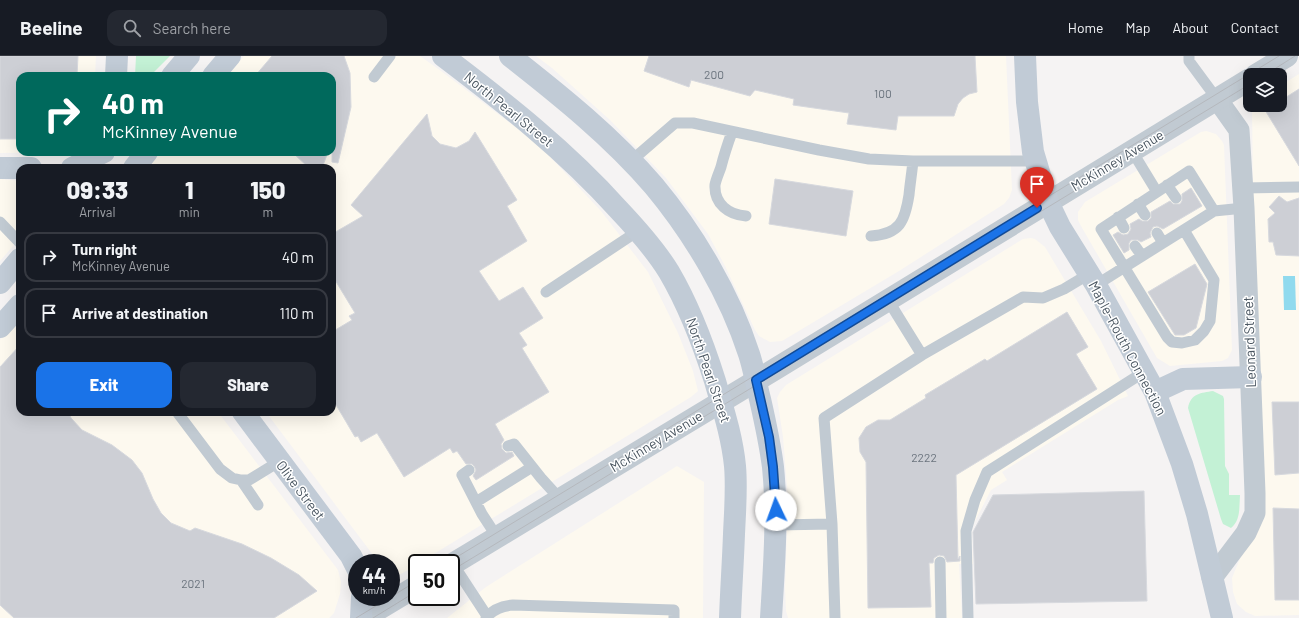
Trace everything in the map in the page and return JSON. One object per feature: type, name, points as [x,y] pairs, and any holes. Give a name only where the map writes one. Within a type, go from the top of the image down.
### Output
[{"type":"main road","points":[[116,72],[117,56]]},
{"type":"main road","points":[[175,72],[189,56]]},
{"type":"main road","points":[[216,72],[230,56]]},
{"type":"main road","name":"North Pearl Street","points":[[443,56],[543,135],[594,183],[638,231],[668,271],[685,304],[698,330],[721,402],[729,428],[735,466],[736,483],[730,618]]},
{"type":"main road","points":[[510,56],[550,87],[605,136],[654,186],[678,217],[705,258],[728,301],[749,354],[769,437],[773,467],[776,525],[771,618]]},
{"type":"main road","name":"Maple-Routh Connection","points":[[1026,56],[1027,102],[1035,161],[1048,202],[1060,227],[1092,279],[1155,392],[1184,471],[1197,514],[1222,618]]},
{"type":"main road","points":[[80,164],[98,156]]},
{"type":"main road","points":[[138,164],[144,156]]},
{"type":"main road","points":[[0,168],[16,168]]},
{"type":"main road","points":[[0,283],[16,264]]},
{"type":"main road","points":[[0,327],[16,309]]},
{"type":"main road","points":[[1155,392],[1183,379],[1251,377]]},
{"type":"main road","name":"Olive Street","points":[[246,416],[349,554]]},
{"type":"main road","points":[[362,606],[363,618]]},
{"type":"street","points":[[1267,68],[1287,56]]},
{"type":"street","name":"McKinney Avenue","points":[[460,559],[721,402],[1243,83]]},
{"type":"street","name":"Leonard Street","points":[[1212,578],[1246,534],[1254,513],[1255,493],[1244,198],[1239,130],[1217,99]]},
{"type":"street","points":[[363,618],[408,591]]},
{"type":"lane","points":[[374,77],[390,56]]},
{"type":"lane","points":[[1189,56],[1189,61],[1217,99]]},
{"type":"lane","points":[[630,161],[675,123],[693,123],[819,150],[869,159],[913,161],[1035,161]]},
{"type":"lane","points":[[732,132],[715,185],[716,195],[720,204],[727,211],[736,215],[746,216]]},
{"type":"lane","points":[[1132,151],[1156,192]]},
{"type":"lane","points":[[871,236],[882,235],[893,230],[901,223],[906,213],[913,161]]},
{"type":"lane","points":[[1186,216],[1188,228],[1214,280],[1210,321],[1204,331],[1195,340],[1182,343],[1172,342],[1167,337],[1101,229],[1189,171],[1214,212]]},
{"type":"lane","points":[[1168,185],[1176,198]]},
{"type":"lane","points":[[835,618],[832,524],[824,418],[922,355],[1023,297],[1043,298],[1124,268],[1214,212],[1244,198],[1299,187]]},
{"type":"lane","points":[[1138,204],[1145,215]]},
{"type":"lane","points":[[1118,218],[1124,228]]},
{"type":"lane","points":[[0,222],[16,239]]},
{"type":"lane","points":[[546,292],[638,231]]},
{"type":"lane","points":[[1157,233],[1163,243]]},
{"type":"lane","points":[[1136,246],[1142,256]]},
{"type":"lane","points":[[888,300],[922,355]]},
{"type":"lane","points":[[968,618],[966,531],[975,500],[988,472],[1144,372]]},
{"type":"lane","points":[[180,416],[220,469],[232,478],[249,480],[280,461]]},
{"type":"lane","points":[[508,446],[514,444],[560,499]]},
{"type":"lane","points":[[476,502],[532,466]]},
{"type":"lane","points":[[469,470],[462,475],[497,537]]},
{"type":"lane","points":[[241,480],[258,504]]},
{"type":"lane","points":[[776,525],[832,524]]},
{"type":"lane","points":[[940,562],[940,618]]},
{"type":"lane","points":[[460,576],[486,617],[494,610],[503,606],[513,605],[674,610],[674,618]]},
{"type":"shaded area","points":[[0,56],[96,56],[95,72],[16,72],[16,153],[0,153]]},
{"type":"shaded area","points":[[244,56],[420,56],[538,144],[601,211],[648,272],[678,333],[693,371],[698,391],[691,397],[434,554],[408,554],[408,570],[400,574],[400,554],[372,554],[269,416],[336,416],[336,164],[151,164],[158,156],[336,156],[336,72],[230,72]]},
{"type":"shaded area","points":[[536,56],[1006,56],[1012,190],[1009,198],[1004,204],[899,271],[782,341],[770,342],[759,336],[755,330],[708,234],[666,178],[610,120],[552,68]]},
{"type":"shaded area","points":[[1299,74],[1299,615],[1255,616],[1246,612],[1237,604],[1233,592],[1232,578],[1248,541],[1253,196],[1252,112],[1287,112],[1287,82]]},
{"type":"shaded area","points":[[1206,131],[1216,134],[1224,145],[1232,350],[1228,358],[1222,361],[1170,366],[1157,358],[1081,226],[1078,220],[1078,212],[1085,202],[1201,132]]},
{"type":"shaded area","points":[[0,179],[16,181],[16,243],[0,261]]},
{"type":"shaded area","points":[[1023,239],[1035,239],[1045,247],[1101,341],[1128,396],[1118,400],[1002,472],[1007,480],[991,490],[971,529],[973,564],[959,564],[962,618],[788,618],[786,611],[785,588],[788,499],[783,437],[777,398],[780,392],[786,385]]},
{"type":"shaded area","points":[[16,321],[16,416],[221,416],[338,570],[341,582],[340,594],[334,613],[329,618],[0,618],[0,340]]},
{"type":"shaded area","points":[[677,466],[704,482],[703,618],[447,618],[486,587]]},
{"type":"green space","points":[[136,56],[170,56],[154,72],[135,72]]},
{"type":"green space","points":[[1213,391],[1223,396],[1224,399],[1225,466],[1229,474],[1229,495],[1240,495],[1238,517],[1231,528],[1223,524],[1221,519],[1188,408],[1191,399],[1201,393]]},
{"type":"water","points":[[1283,276],[1295,276],[1296,310],[1284,310]]},
{"type":"building","points":[[0,56],[78,56],[77,72],[16,72],[16,139],[0,139]]},
{"type":"building","points":[[272,56],[344,56],[350,73],[351,107],[338,163],[332,162],[332,156],[336,156],[336,72],[258,72]]},
{"type":"building","points":[[649,56],[975,56],[977,92],[969,94],[963,98],[958,104],[954,116],[898,116],[896,130],[847,124],[849,113],[793,105],[794,99],[755,90],[750,96],[691,80],[689,87],[644,71]]},
{"type":"building","points":[[1299,89],[1299,166],[1266,112],[1287,112],[1287,97]]},
{"type":"building","points":[[427,114],[432,136],[440,144],[456,148],[469,141],[475,132],[517,200],[507,206],[527,241],[479,271],[499,301],[523,287],[543,318],[519,333],[527,345],[522,348],[549,392],[495,424],[504,440],[501,444],[502,449],[506,453],[512,452],[514,456],[476,480],[473,476],[476,470],[474,466],[472,464],[466,464],[457,451],[453,453],[450,448],[404,477],[377,433],[361,442],[358,436],[355,437],[336,405],[336,330],[352,320],[349,316],[355,313],[336,282],[336,232],[363,216],[351,205]]},
{"type":"building","points":[[296,156],[326,156],[324,164],[305,164]]},
{"type":"building","points":[[775,179],[853,191],[846,236],[769,224]]},
{"type":"building","points":[[1191,188],[1202,206],[1163,229],[1157,226],[1153,227],[1150,233],[1151,237],[1141,242],[1138,240],[1131,240],[1129,243],[1129,250],[1124,253],[1113,235],[1118,232],[1123,235],[1128,234],[1131,229],[1130,224],[1139,219],[1142,221],[1148,221],[1151,218],[1151,212],[1170,201],[1173,204],[1180,204],[1182,201],[1182,194]]},
{"type":"building","points":[[1279,196],[1287,202],[1299,198],[1299,256],[1276,255],[1273,242],[1269,242],[1268,219],[1275,213],[1269,207]]},
{"type":"building","points":[[1195,264],[1207,284],[1196,328],[1184,335],[1175,335],[1148,292]]},
{"type":"building","points":[[1067,312],[1088,347],[1076,354],[1097,389],[956,475],[958,559],[960,556],[960,561],[947,562],[944,556],[939,555],[934,558],[933,563],[929,563],[931,607],[868,608],[866,462],[860,452],[859,438],[866,427],[878,420],[890,420],[926,398],[925,395],[985,359],[987,361]]},
{"type":"building","points":[[16,349],[16,416],[70,416],[82,430],[112,445],[132,460],[142,473],[153,499],[161,513],[171,523],[190,531],[195,528],[242,544],[271,558],[299,575],[317,591],[274,618],[14,618],[0,605],[0,367]]},
{"type":"building","points":[[1272,402],[1299,402],[1299,473],[1275,475]]},
{"type":"building","points":[[1144,491],[1147,601],[976,604],[973,532],[993,495]]},
{"type":"building","points":[[1273,508],[1299,509],[1299,600],[1275,600]]},
{"type":"tram line","points":[[460,555],[1279,56]]},
{"type":"tram line","points":[[1276,68],[1295,56]]},
{"type":"tram line","points":[[460,566],[1243,88]]},
{"type":"tram line","points":[[356,618],[408,586]]},
{"type":"tram line","points":[[373,618],[408,597]]},
{"type":"route","points":[[776,510],[769,437],[756,380],[1037,208]]}]
